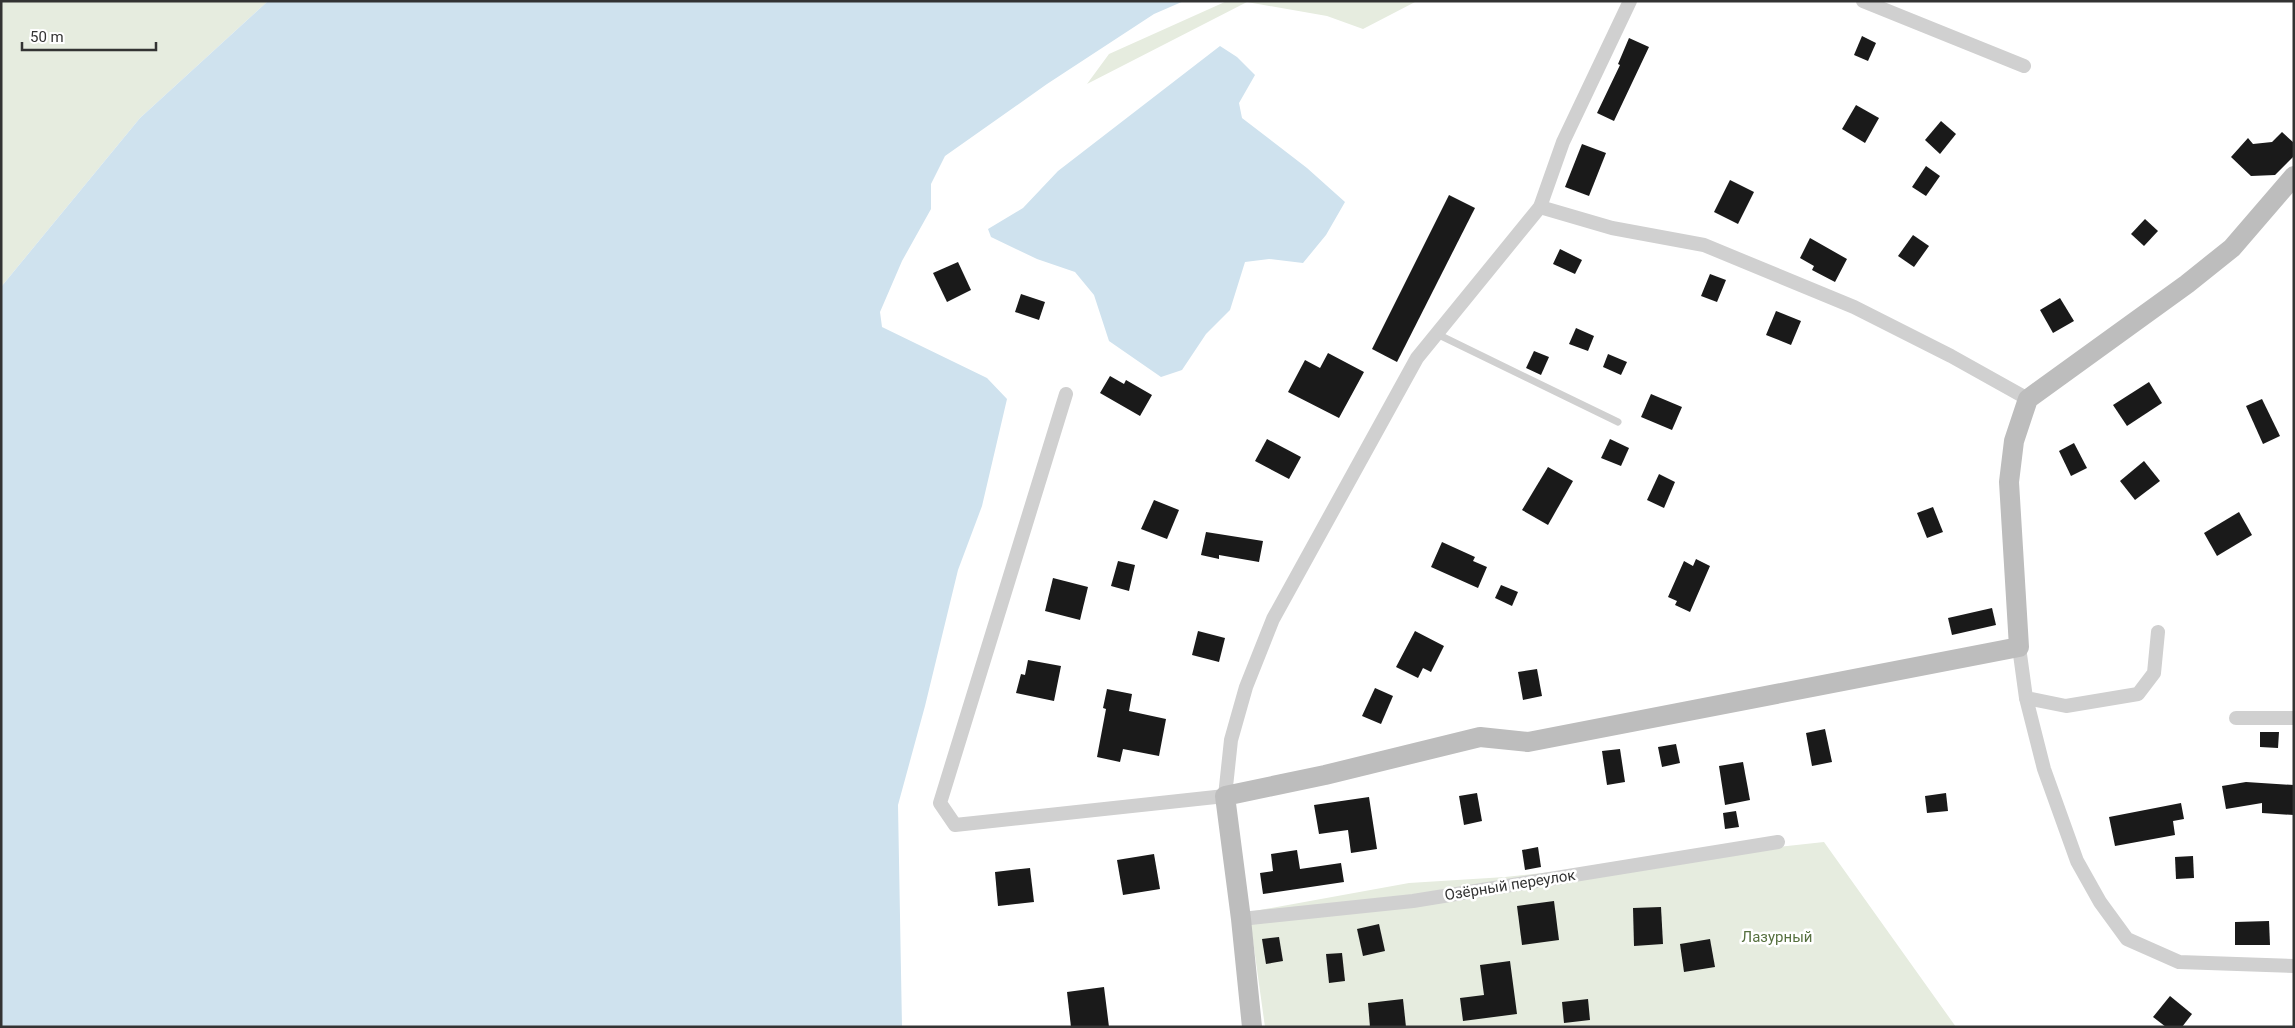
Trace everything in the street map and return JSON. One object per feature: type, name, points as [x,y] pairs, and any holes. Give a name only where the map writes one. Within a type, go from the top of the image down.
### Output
[{"type":"street","points":[[1252,1027],[1241,919],[1225,796],[1233,731],[1246,687],[1273,619],[1417,358],[1540,207],[1563,142],[1630,1]]},
{"type":"street","points":[[1863,1],[2024,66]]},
{"type":"street","points":[[2294,176],[2232,248],[2187,284],[2028,399],[2014,441],[2009,482],[2019,648],[2026,698],[2044,769],[2077,861],[2100,902],[2128,939],[2179,962],[2294,966]]},
{"type":"street","points":[[1540,207],[1612,228],[1704,245],[1854,307],[1951,356],[2028,399]]},
{"type":"street","points":[[1066,394],[940,803],[955,825],[1225,796],[1325,776],[1480,737],[1528,742],[2019,648]]},
{"type":"street","points":[[2026,698],[2066,706],[2138,694],[2154,673],[2158,632]]},
{"type":"street","points":[[2236,718],[2294,718]]},
{"type":"street","name":"Озёрный переулок","points":[[1241,919],[1413,901],[1778,842]]},
{"type":"lane","points":[[1436,334],[1618,422]]},
{"type":"green space","points":[[1,1],[268,1],[140,118],[1,287]]},
{"type":"green space","points":[[1227,1],[1417,1],[1363,29],[1327,16],[1247,2],[1087,84],[1109,54]]},
{"type":"green space","name":"Лазурный","points":[[1824,842],[1956,1027],[1265,1027],[1249,912],[1409,883],[1505,877]]},
{"type":"water","points":[[268,1],[1184,1],[1154,14],[1047,84],[945,156],[931,184],[931,209],[902,261],[880,312],[882,327],[987,378],[1007,399],[982,506],[958,570],[925,706],[898,805],[902,1027],[1,1027],[1,287],[140,118]]},
{"type":"water","points":[[1220,46],[1237,57],[1255,75],[1239,103],[1242,118],[1307,168],[1345,202],[1326,235],[1303,263],[1269,259],[1245,262],[1230,310],[1206,334],[1182,370],[1161,377],[1109,341],[1094,295],[1075,272],[1037,259],[991,237],[988,229],[1023,208],[1058,171]]},
{"type":"building","points":[[1862,36],[1876,43],[1868,61],[1854,55]]},
{"type":"building","points":[[1629,38],[1649,47],[1614,121],[1597,113],[1620,65],[1618,64]]},
{"type":"building","points":[[1856,105],[1879,118],[1865,143],[1842,129]]},
{"type":"building","points":[[1941,121],[1956,134],[1940,154],[1925,140]]},
{"type":"building","points":[[2282,132],[2294,143],[2294,156],[2275,175],[2251,176],[2231,157],[2248,138],[2253,144],[2272,142]]},
{"type":"building","points":[[1582,144],[1606,153],[1589,196],[1565,187]]},
{"type":"building","points":[[1926,166],[1940,176],[1926,196],[1912,187]]},
{"type":"building","points":[[1730,180],[1754,192],[1738,224],[1714,212]]},
{"type":"building","points":[[1449,195],[1475,208],[1397,362],[1372,349]]},
{"type":"building","points":[[2145,219],[2158,231],[2144,246],[2131,234]]},
{"type":"building","points":[[1913,235],[1929,246],[1914,267],[1898,256]]},
{"type":"building","points":[[1810,238],[1847,259],[1835,282],[1812,270],[1814,266],[1800,258]]},
{"type":"building","points":[[1560,249],[1582,260],[1575,274],[1553,264]]},
{"type":"building","points":[[958,262],[971,290],[947,302],[933,273]]},
{"type":"building","points":[[1710,274],[1726,280],[1717,302],[1701,296]]},
{"type":"building","points":[[1021,294],[1045,302],[1039,320],[1015,312]]},
{"type":"building","points":[[2060,298],[2074,321],[2053,333],[2040,310]]},
{"type":"building","points":[[1776,311],[1801,321],[1791,345],[1766,335]]},
{"type":"building","points":[[1576,328],[1594,336],[1588,351],[1569,344]]},
{"type":"building","points":[[1534,351],[1549,357],[1541,375],[1526,368]]},
{"type":"building","points":[[1328,353],[1364,372],[1339,418],[1288,392],[1305,360],[1320,368]]},
{"type":"building","points":[[1608,354],[1627,362],[1621,375],[1603,367]]},
{"type":"building","points":[[1110,376],[1124,384],[1126,380],[1152,395],[1140,416],[1100,393]]},
{"type":"building","points":[[2149,382],[2162,403],[2127,426],[2113,405]]},
{"type":"building","points":[[1651,394],[1682,407],[1672,430],[1641,417]]},
{"type":"building","points":[[2262,399],[2280,436],[2263,444],[2246,406]]},
{"type":"building","points":[[1267,439],[1301,457],[1289,479],[1255,461]]},
{"type":"building","points":[[1610,439],[1629,448],[1621,466],[1601,458]]},
{"type":"building","points":[[2074,443],[2087,468],[2071,476],[2059,451]]},
{"type":"building","points":[[2144,461],[2160,481],[2135,500],[2120,481]]},
{"type":"building","points":[[1548,467],[1573,481],[1548,525],[1522,510]]},
{"type":"building","points":[[1659,474],[1675,482],[1664,508],[1647,500]]},
{"type":"building","points":[[1154,500],[1179,510],[1167,539],[1141,529]]},
{"type":"building","points":[[1933,507],[1943,532],[1927,538],[1917,513]]},
{"type":"building","points":[[2239,512],[2252,535],[2217,556],[2204,533]]},
{"type":"building","points":[[1206,532],[1263,541],[1259,562],[1219,555],[1219,559],[1201,555]]},
{"type":"building","points":[[1442,542],[1475,557],[1473,561],[1487,567],[1478,588],[1431,567]]},
{"type":"building","points":[[1696,559],[1710,566],[1690,612],[1675,605],[1677,601],[1668,597],[1684,561],[1693,566]]},
{"type":"building","points":[[1118,561],[1135,565],[1129,591],[1111,586]]},
{"type":"building","points":[[1053,578],[1088,587],[1080,620],[1045,611]]},
{"type":"building","points":[[1501,585],[1518,592],[1512,606],[1495,598]]},
{"type":"building","points":[[1992,608],[1996,625],[1952,635],[1948,618]]},
{"type":"building","points":[[1198,631],[1225,638],[1219,662],[1192,655]]},
{"type":"building","points":[[1415,631],[1444,646],[1431,672],[1423,668],[1418,678],[1396,667]]},
{"type":"building","points":[[1028,660],[1061,666],[1054,701],[1016,693],[1021,674],[1025,675]]},
{"type":"building","points":[[1537,669],[1542,696],[1523,700],[1518,672]]},
{"type":"building","points":[[1375,688],[1393,696],[1381,724],[1362,716]]},
{"type":"building","points":[[1107,689],[1132,694],[1129,711],[1166,719],[1159,756],[1123,749],[1120,762],[1097,757],[1106,709],[1103,708]]},
{"type":"building","points":[[1825,729],[1832,762],[1812,766],[1806,733]]},
{"type":"building","points":[[2260,732],[2279,732],[2278,748],[2260,747]]},
{"type":"building","points":[[1676,744],[1680,763],[1662,767],[1658,747]]},
{"type":"building","points":[[1620,749],[1625,782],[1607,785],[1602,751]]},
{"type":"building","points":[[1743,762],[1750,800],[1725,805],[1719,766]]},
{"type":"building","points":[[2246,782],[2294,785],[2294,815],[2262,813],[2262,803],[2226,809],[2222,786]]},
{"type":"building","points":[[1477,793],[1482,821],[1464,825],[1459,796]]},
{"type":"building","points":[[1946,793],[1948,811],[1927,813],[1925,796]]},
{"type":"building","points":[[1369,797],[1377,849],[1351,853],[1348,830],[1319,834],[1314,805]]},
{"type":"building","points":[[2181,803],[2184,819],[2173,821],[2175,835],[2115,846],[2109,817]]},
{"type":"building","points":[[1736,811],[1739,827],[1725,829],[1723,813]]},
{"type":"building","points":[[1538,847],[1541,867],[1525,870],[1522,850]]},
{"type":"building","points":[[1297,850],[1300,869],[1341,863],[1344,882],[1263,894],[1260,873],[1273,871],[1271,854]]},
{"type":"building","points":[[1154,854],[1160,889],[1123,895],[1117,860]]},
{"type":"building","points":[[2193,856],[2194,878],[2176,879],[2175,857]]},
{"type":"building","points":[[1030,868],[1034,902],[998,906],[995,872]]},
{"type":"building","points":[[1554,901],[1559,940],[1522,945],[1517,906]]},
{"type":"building","points":[[1661,907],[1663,944],[1634,946],[1633,908]]},
{"type":"building","points":[[2269,921],[2270,945],[2235,945],[2235,922]]},
{"type":"building","points":[[1379,924],[1385,951],[1363,956],[1357,929]]},
{"type":"building","points":[[1279,937],[1283,961],[1266,964],[1262,939]]},
{"type":"building","points":[[1710,939],[1715,967],[1684,972],[1680,944]]},
{"type":"building","points":[[1342,953],[1345,981],[1329,983],[1326,954]]},
{"type":"building","points":[[1510,961],[1517,1014],[1463,1021],[1460,998],[1484,995],[1480,965]]},
{"type":"building","points":[[1104,987],[1109,1027],[1071,1027],[1067,992]]},
{"type":"building","points":[[2170,996],[2192,1014],[2182,1027],[2166,1027],[2153,1017]]},
{"type":"building","points":[[1403,999],[1406,1027],[1370,1027],[1368,1003]]},
{"type":"building","points":[[1588,999],[1590,1020],[1564,1023],[1562,1002]]}]
